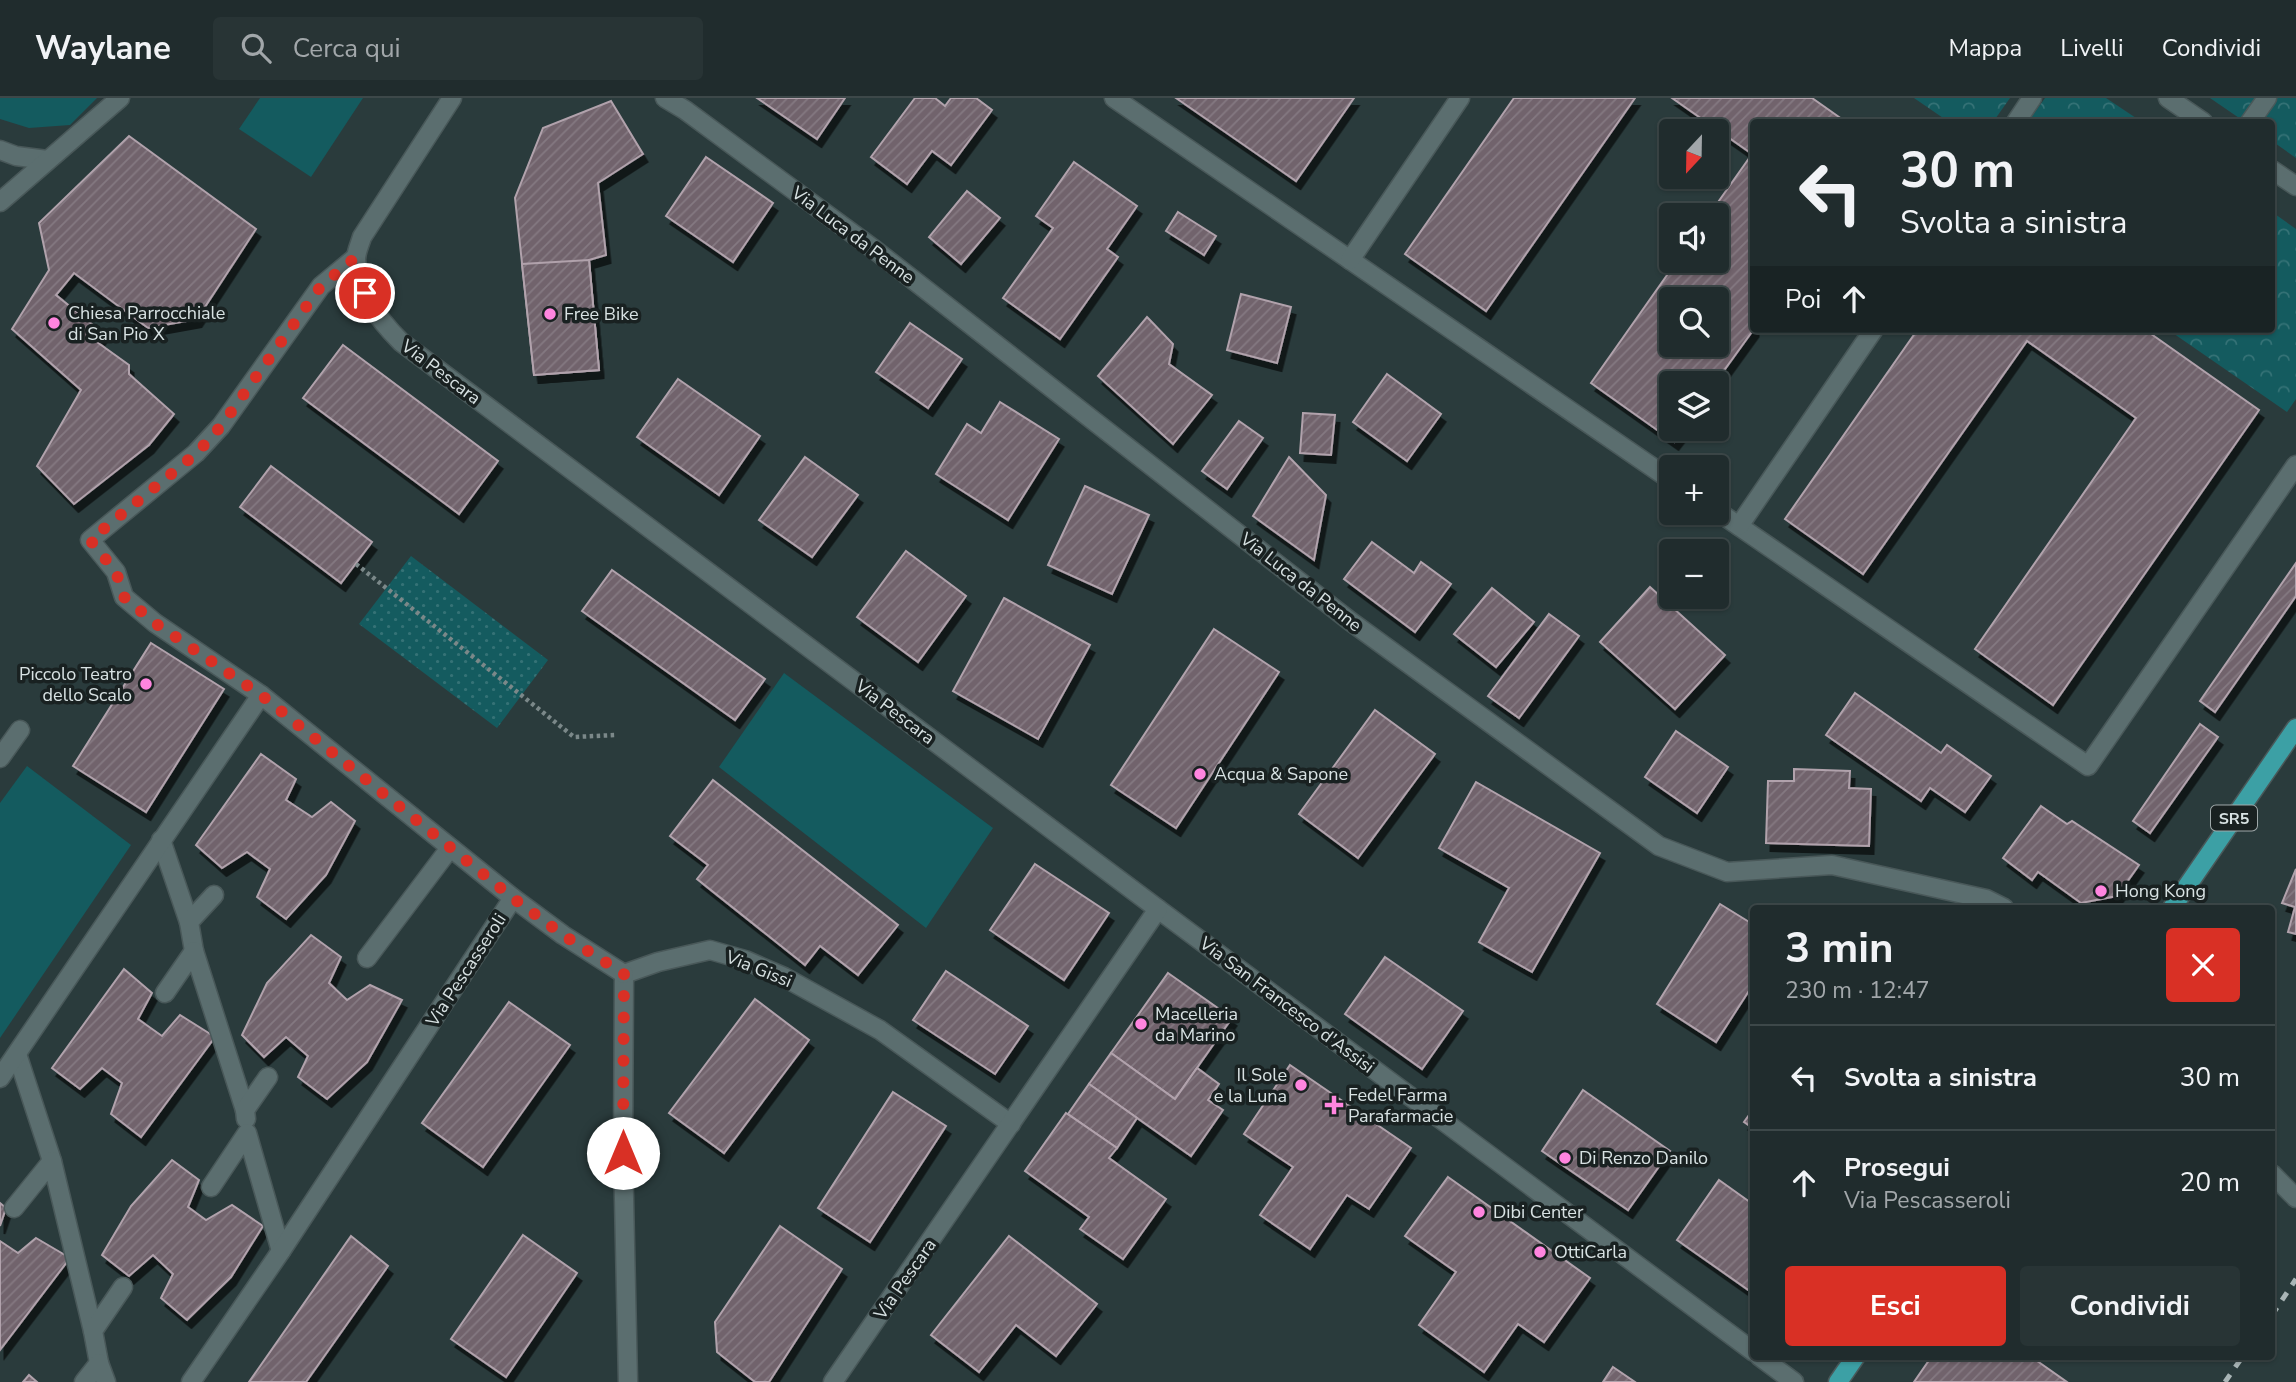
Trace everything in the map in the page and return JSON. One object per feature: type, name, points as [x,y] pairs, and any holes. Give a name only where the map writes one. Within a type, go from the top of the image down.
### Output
[{"type":"main road","name":"SR5","points":[[2174,905],[2296,728]]},
{"type":"main road","points":[[1838,1382],[1853,1360]]},
{"type":"street","points":[[0,202],[120,98]]},
{"type":"street","points":[[356,257],[362,237],[452,98]]},
{"type":"street","name":"Via Luca da Penne","points":[[665,98],[875,250],[1350,621],[1659,846],[1727,873],[1832,864],[1986,899],[1998,905]]},
{"type":"street","points":[[1114,98],[1659,472]]},
{"type":"street","points":[[1350,260],[1460,98]]},
{"type":"street","points":[[2017,119],[2032,98]]},
{"type":"street","points":[[2168,98],[2199,119]]},
{"type":"street","points":[[2252,119],[2267,98]]},
{"type":"street","points":[[0,150],[16,156],[47,160]]},
{"type":"street","points":[[2275,172],[2296,186]]},
{"type":"street","name":"Via Pescasseroli","points":[[191,1382],[281,1251],[513,898],[261,695],[155,623],[124,597],[116,572],[90,540],[197,453],[221,426],[321,286],[356,257]]},
{"type":"street","name":"Via Pescara","points":[[356,257],[360,279],[379,321],[401,342],[1158,909],[833,1382]]},
{"type":"street","points":[[1739,526],[1871,333]]},
{"type":"street","points":[[1729,519],[2088,766],[2296,465]]},
{"type":"street","points":[[0,1078],[261,695]]},
{"type":"street","points":[[0,758],[20,730]]},
{"type":"street","points":[[161,840],[190,922],[194,951],[244,1110],[247,1133],[281,1251]]},
{"type":"street","points":[[367,958],[450,848]]},
{"type":"street","points":[[190,922],[214,895]]},
{"type":"street","points":[[513,898],[563,935],[624,974],[623,1153],[628,1382]]},
{"type":"street","name":"Via San Francesco d'Assisi","points":[[1158,909],[1750,1349]]},
{"type":"street","name":"Via Gissi","points":[[624,974],[658,962],[710,950],[745,960],[784,977],[880,1030],[1011,1125]]},
{"type":"street","points":[[165,993],[194,951]]},
{"type":"street","points":[[17,1054],[52,1161],[99,1363],[106,1382]]},
{"type":"street","points":[[244,1110],[268,1077]]},
{"type":"street","points":[[211,1187],[247,1133]]},
{"type":"street","points":[[14,1208],[52,1161]]},
{"type":"street","points":[[2275,1177],[2296,1198]]},
{"type":"street","points":[[93,1331],[123,1287]]},
{"type":"street","points":[[1764,1360],[1794,1382]]},
{"type":"street","points":[[84,1382],[99,1363]]},
{"type":"path","points":[[356,564],[574,737],[615,735]]},
{"type":"green space","points":[[0,98],[97,98],[70,125],[29,128],[0,119]]},
{"type":"green space","points":[[260,98],[363,98],[311,177],[239,129]]},
{"type":"green space","points":[[1914,98],[2010,98],[1995,119],[1945,119]]},
{"type":"green space","points":[[2045,98],[2106,98],[2138,119],[2030,119]]},
{"type":"green space","points":[[2210,98],[2296,98],[2296,158],[2275,143],[2275,119],[2241,119]]},
{"type":"green space","points":[[2275,214],[2296,229],[2296,399],[2287,412],[2173,333],[2275,333]]},
{"type":"green space","points":[[411,556],[548,660],[497,728],[359,624]]},
{"type":"green space","points":[[784,673],[993,828],[926,928],[719,767]]},
{"type":"green space","points":[[27,766],[131,845],[0,1038],[0,803]]},
{"type":"building","points":[[757,98],[845,98],[817,139]]},
{"type":"building","points":[[915,98],[935,98],[945,106],[951,98],[976,98],[992,110],[951,165],[932,151],[907,184],[871,157]]},
{"type":"building","points":[[1176,98],[1354,98],[1296,181]]},
{"type":"building","points":[[1514,98],[1635,98],[1486,311],[1405,254]]},
{"type":"building","points":[[1672,98],[1812,98],[1842,119],[1750,119],[1750,153],[1729,138],[1729,119],[1702,119]]},
{"type":"building","points":[[611,101],[643,154],[598,183],[606,255],[589,260],[599,370],[534,375],[515,198],[543,128]]},
{"type":"building","name":"Chiesa Parrocchiale di San Pio X","points":[[129,136],[256,229],[197,319],[148,328],[74,273],[56,295],[103,333],[97,342],[129,365],[129,374],[174,414],[149,445],[74,504],[37,466],[81,390],[12,329],[49,270],[39,223]]},
{"type":"building","points":[[706,157],[773,203],[733,262],[666,216]]},
{"type":"building","points":[[1750,157],[1751,333],[1724,371],[1659,371],[1659,431],[1591,383],[1669,273],[1729,273],[1729,203],[1717,203]]},
{"type":"building","points":[[1074,162],[1137,206],[1107,249],[1118,257],[1060,339],[1003,298],[1053,228],[1036,216]]},
{"type":"building","points":[[967,191],[1000,218],[961,264],[929,237]]},
{"type":"building","points":[[1178,212],[1216,236],[1204,255],[1166,231]]},
{"type":"building","points":[[589,260],[599,370],[534,375],[522,264]]},
{"type":"building","points":[[1241,294],[1291,307],[1277,363],[1227,350]]},
{"type":"building","points":[[1147,317],[1173,344],[1169,364],[1212,395],[1173,444],[1098,376]]},
{"type":"building","points":[[910,323],[962,359],[928,408],[876,372]]},
{"type":"building","points":[[1915,333],[2150,333],[2259,410],[2053,705],[1975,649],[2136,418],[2027,341],[1863,574],[1785,519]]},
{"type":"building","points":[[343,345],[498,461],[459,514],[303,398]]},
{"type":"building","points":[[1387,374],[1441,414],[1407,461],[1353,422]]},
{"type":"building","points":[[678,379],[760,436],[719,495],[637,437]]},
{"type":"building","points":[[1000,402],[1059,439],[1008,520],[936,474],[967,424],[981,433]]},
{"type":"building","points":[[1303,413],[1335,415],[1331,455],[1300,453]]},
{"type":"building","points":[[1239,421],[1263,438],[1227,489],[1202,471]]},
{"type":"building","points":[[805,457],[858,495],[812,557],[759,520]]},
{"type":"building","points":[[1289,457],[1326,495],[1314,560],[1253,516]]},
{"type":"building","points":[[271,466],[372,542],[341,583],[240,507]]},
{"type":"building","points":[[1085,486],[1149,515],[1112,594],[1048,565]]},
{"type":"building","points":[[1372,542],[1414,573],[1421,562],[1451,584],[1415,632],[1344,579]]},
{"type":"building","points":[[906,551],[966,596],[918,662],[857,617]]},
{"type":"building","points":[[2296,563],[2296,596],[2215,712],[2200,701]]},
{"type":"building","points":[[612,570],[765,679],[735,720],[582,611]]},
{"type":"building","points":[[1650,587],[1659,595],[1659,609],[1674,609],[1725,655],[1675,709],[1600,642]]},
{"type":"building","points":[[1492,588],[1534,622],[1496,667],[1454,634]]},
{"type":"building","points":[[1004,598],[1090,645],[1038,739],[953,691]]},
{"type":"building","points":[[1549,614],[1579,636],[1519,718],[1488,696]]},
{"type":"building","points":[[1214,629],[1279,672],[1176,828],[1111,785]]},
{"type":"building","points":[[151,643],[224,689],[146,812],[73,766]]},
{"type":"building","points":[[1855,693],[1941,753],[1947,745],[1991,776],[1965,812],[1930,788],[1921,801],[1826,735]]},
{"type":"building","points":[[1375,710],[1435,754],[1358,858],[1299,814]]},
{"type":"building","points":[[2200,724],[2218,737],[2150,833],[2133,821]]},
{"type":"building","points":[[1676,731],[1728,767],[1697,813],[1645,777]]},
{"type":"building","points":[[261,754],[296,779],[286,800],[312,817],[331,802],[355,821],[326,875],[286,919],[257,897],[270,869],[247,852],[222,868],[196,845]]},
{"type":"building","points":[[1794,769],[1850,771],[1849,788],[1871,789],[1869,846],[1766,843],[1768,781],[1794,781]]},
{"type":"building","points":[[713,780],[898,925],[858,975],[820,946],[805,965],[697,879],[708,865],[670,836]]},
{"type":"building","points":[[1476,782],[1600,853],[1532,972],[1479,942],[1509,888],[1439,848]]},
{"type":"building","points":[[2041,806],[2067,824],[2072,821],[2139,865],[2117,896],[2081,903],[2038,872],[2032,880],[2003,858]]},
{"type":"building","points":[[1035,864],[1109,913],[1064,980],[990,930]]},
{"type":"building","points":[[2296,869],[2296,934],[2288,932],[2295,907],[2282,903]]},
{"type":"building","points":[[1720,904],[1750,923],[1750,989],[1716,1042],[1657,1004]]},
{"type":"building","points":[[311,935],[341,957],[329,983],[347,1000],[370,985],[402,1000],[367,1062],[327,1099],[298,1077],[308,1056],[286,1037],[264,1057],[242,1035],[267,983]]},
{"type":"building","points":[[1385,957],[1463,1011],[1422,1069],[1345,1014]]},
{"type":"building","points":[[124,969],[152,993],[138,1019],[162,1036],[180,1015],[215,1037],[141,1137],[111,1114],[122,1083],[102,1068],[80,1089],[52,1068]]},
{"type":"building","points":[[946,971],[1028,1026],[995,1074],[913,1020]]},
{"type":"building","points":[[1168,973],[1232,1018],[1175,1099],[1111,1053]]},
{"type":"building","points":[[755,999],[809,1040],[724,1153],[669,1113]]},
{"type":"building","points":[[509,1002],[570,1045],[483,1167],[422,1123]]},
{"type":"building","points":[[1111,1053],[1175,1099],[1197,1068],[1219,1084],[1208,1100],[1223,1110],[1191,1156],[1089,1084]]},
{"type":"building","points":[[1290,1065],[1411,1148],[1369,1209],[1347,1195],[1310,1249],[1260,1215],[1293,1167],[1244,1134]]},
{"type":"building","points":[[1089,1084],[1137,1118],[1117,1148],[1068,1114]]},
{"type":"building","points":[[1583,1090],[1670,1151],[1628,1210],[1542,1151]]},
{"type":"building","points":[[893,1092],[946,1126],[870,1242],[818,1208]]},
{"type":"building","points":[[1066,1113],[1117,1148],[1109,1158],[1166,1199],[1123,1259],[1080,1229],[1089,1217],[1025,1171]]},
{"type":"building","points":[[1750,1114],[1750,1126],[1744,1122]]},
{"type":"building","points":[[172,1160],[199,1180],[188,1207],[206,1220],[232,1205],[263,1226],[231,1277],[187,1320],[161,1298],[173,1274],[153,1255],[129,1276],[102,1255],[131,1206]]},
{"type":"building","points":[[1448,1177],[1590,1278],[1544,1342],[1518,1324],[1484,1372],[1419,1325],[1456,1272],[1405,1236]]},
{"type":"building","points":[[1719,1180],[1750,1202],[1750,1291],[1677,1240]]},
{"type":"building","points":[[0,1203],[6,1208],[0,1226]]},
{"type":"building","points":[[780,1226],[842,1269],[769,1382],[755,1382],[717,1352],[715,1322]]},
{"type":"building","points":[[523,1235],[577,1273],[506,1377],[451,1339]]},
{"type":"building","points":[[351,1236],[388,1266],[306,1382],[249,1382]]},
{"type":"building","points":[[1009,1236],[1097,1304],[1056,1356],[1016,1325],[979,1372],[931,1335]]},
{"type":"building","points":[[36,1238],[70,1258],[0,1350],[0,1241],[18,1253]]},
{"type":"building","points":[[1929,1360],[2036,1360],[2067,1382],[1914,1382]]},
{"type":"building","points":[[1613,1367],[1635,1382],[1603,1382]]},
{"type":"building","points":[[29,1375],[37,1382],[23,1382]]},
{"type":"railway","points":[[2275,1310],[2296,1279]]},
{"type":"railway","points":[[2225,1382],[2240,1360]]},
{"type":"place","name":"Free Bike","points":[[550,314]]},
{"type":"place","name":"Chiesa Parrocchiale di San Pio X","points":[[54,323]]},
{"type":"place","name":"Piccolo Teatro dello Scalo","points":[[146,684]]},
{"type":"place","name":"Acqua & Sapone","points":[[1200,774]]},
{"type":"place","name":"Hong Kong","points":[[2101,891]]},
{"type":"place","name":"Macelleria da Marino","points":[[1141,1024]]},
{"type":"place","name":"Il Sole e la Luna","points":[[1301,1085]]},
{"type":"place","name":"Fedel Farma Parafarmacie","points":[[1334,1105]]},
{"type":"place","name":"Di Renzo Danilo","points":[[1565,1158]]},
{"type":"place","name":"Dibi Center","points":[[1479,1212]]},
{"type":"place","name":"OttiCarla","points":[[1540,1252]]},
{"type":"route","points":[[365,293],[356,257],[321,286],[221,426],[197,453],[90,540],[116,572],[124,597],[155,623],[261,695],[513,898],[563,935],[624,974],[623,1153]]}]
